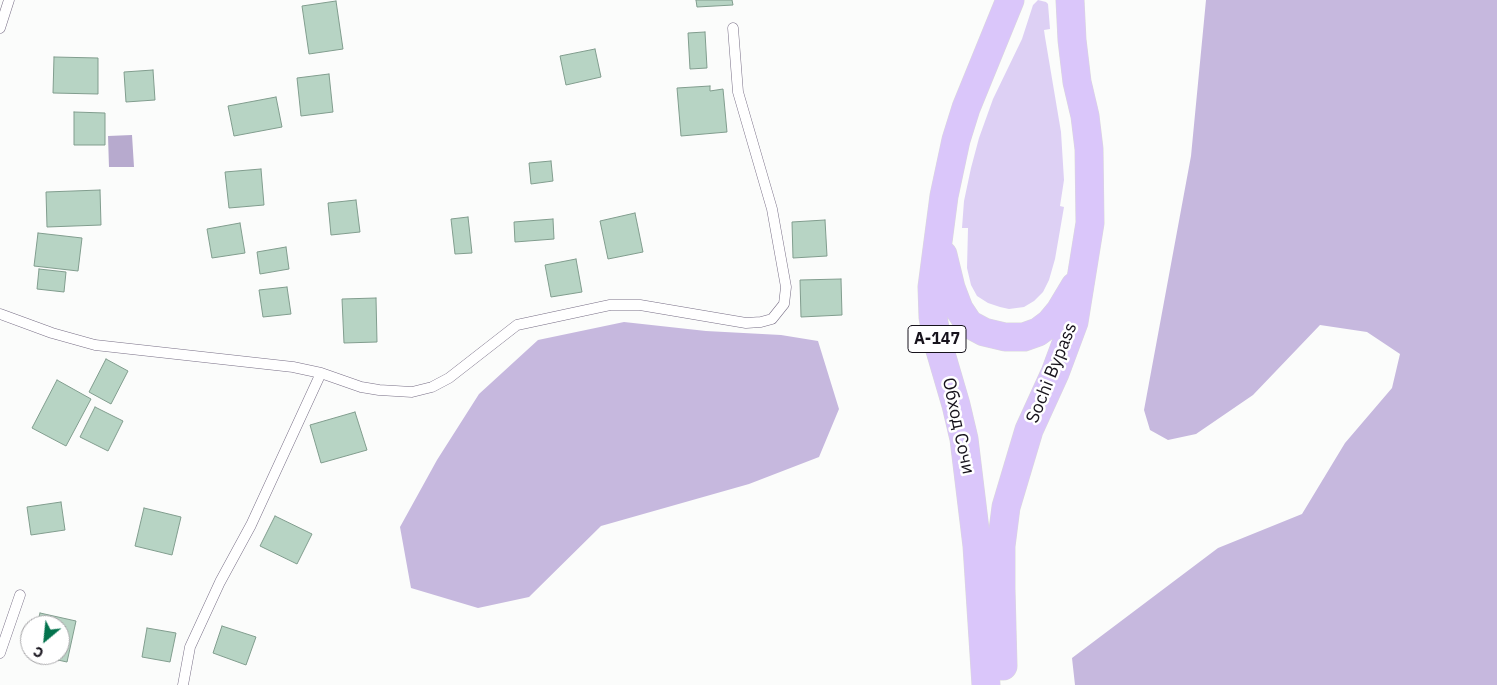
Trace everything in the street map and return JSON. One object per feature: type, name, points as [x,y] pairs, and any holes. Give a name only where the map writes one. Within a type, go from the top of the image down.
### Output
[{"type":"highway","name":"Обход Сочи","points":[[986,685],[977,546],[964,439],[937,340],[933,317],[932,287],[944,196],[956,140],[1010,0]]},
{"type":"highway","name":"Sochi Bypass","points":[[1004,685],[1001,546],[1006,507],[1028,430],[1055,373],[1074,322],[1090,223],[1089,149],[1085,116],[1076,82],[1070,0]]},
{"type":"highway","name":"А-147","points":[[939,239],[951,288],[959,309],[969,324],[984,332],[1005,337],[1024,337],[1038,332],[1050,323],[1060,311],[1081,275]]},
{"type":"lane","points":[[0,28],[9,0]]},
{"type":"lane","points":[[0,314],[52,333],[95,345],[293,367],[321,373],[378,390],[412,392],[432,387],[449,378],[517,325],[610,305],[640,305],[746,323],[761,322],[772,318],[784,304],[786,287],[772,209],[738,92],[733,28]]},
{"type":"lane","points":[[182,685],[190,647],[220,582],[251,526],[321,373]]},
{"type":"lane","points":[[0,653],[20,595]]},
{"type":"shaded area","points":[[1038,0],[1048,4],[1050,29],[1044,30],[1061,132],[1064,180],[1060,206],[1064,207],[1055,259],[1049,280],[1043,292],[1024,307],[1009,309],[988,303],[977,296],[971,285],[967,268],[968,228],[962,228],[964,201],[979,138],[993,99],[1022,39],[1033,5]]},
{"type":"shaded area","points":[[1206,0],[1497,0],[1497,685],[1075,685],[1072,658],[1218,548],[1302,514],[1345,443],[1392,388],[1400,354],[1367,332],[1320,325],[1253,395],[1196,434],[1168,440],[1150,430],[1144,410],[1191,156]]},
{"type":"shaded area","points":[[132,135],[134,167],[109,167],[108,136]]},
{"type":"shaded area","points":[[624,322],[706,331],[781,335],[818,341],[839,409],[819,457],[749,484],[601,526],[529,597],[478,608],[411,588],[400,527],[437,460],[479,394],[538,340]]},
{"type":"building","points":[[696,0],[732,0],[733,5],[697,7]]},
{"type":"building","points":[[336,1],[343,49],[309,54],[302,6]]},
{"type":"building","points":[[705,32],[707,68],[690,69],[688,33]]},
{"type":"building","points":[[595,49],[601,77],[566,85],[560,56]]},
{"type":"building","points":[[54,57],[98,58],[98,94],[53,93]]},
{"type":"building","points":[[153,70],[155,100],[126,102],[124,72]]},
{"type":"building","points":[[329,74],[333,112],[301,116],[297,78]]},
{"type":"building","points":[[710,86],[710,91],[723,89],[727,132],[681,136],[677,88]]},
{"type":"building","points":[[276,97],[282,127],[234,136],[228,106]]},
{"type":"building","points":[[74,112],[105,113],[105,145],[74,145]]},
{"type":"building","points":[[551,161],[553,181],[531,184],[529,163]]},
{"type":"building","points":[[261,169],[264,205],[229,208],[225,172]]},
{"type":"building","points":[[100,190],[101,225],[47,227],[46,192]]},
{"type":"building","points":[[356,200],[360,232],[331,235],[328,203]]},
{"type":"building","points":[[635,213],[643,252],[608,259],[600,221]]},
{"type":"building","points":[[468,217],[472,253],[455,254],[451,219]]},
{"type":"building","points":[[553,219],[554,239],[515,242],[514,222]]},
{"type":"building","points":[[825,220],[827,256],[793,258],[792,222]]},
{"type":"building","points":[[240,223],[245,253],[212,258],[207,229]]},
{"type":"building","points":[[38,233],[82,238],[78,271],[34,266]]},
{"type":"building","points":[[286,247],[289,269],[260,274],[257,252]]},
{"type":"building","points":[[576,259],[582,292],[551,297],[545,265]]},
{"type":"building","points":[[39,269],[66,272],[64,292],[37,289]]},
{"type":"building","points":[[841,279],[842,315],[801,317],[800,280]]},
{"type":"building","points":[[287,287],[291,314],[263,317],[259,290]]},
{"type":"building","points":[[376,298],[377,342],[344,343],[342,299]]},
{"type":"building","points":[[106,359],[128,371],[111,404],[89,392]]},
{"type":"building","points":[[57,380],[91,399],[66,446],[32,428]]},
{"type":"building","points":[[95,407],[123,421],[108,451],[80,437]]},
{"type":"building","points":[[355,412],[367,450],[321,463],[310,425]]},
{"type":"building","points":[[61,502],[65,530],[31,535],[27,507]]},
{"type":"building","points":[[144,508],[181,517],[172,555],[135,546]]},
{"type":"building","points":[[275,516],[312,534],[297,564],[260,546]]},
{"type":"building","points":[[70,620],[76,621],[70,648]]},
{"type":"building","points":[[222,626],[256,637],[246,665],[213,653]]},
{"type":"building","points":[[147,628],[176,633],[170,662],[142,657]]}]
